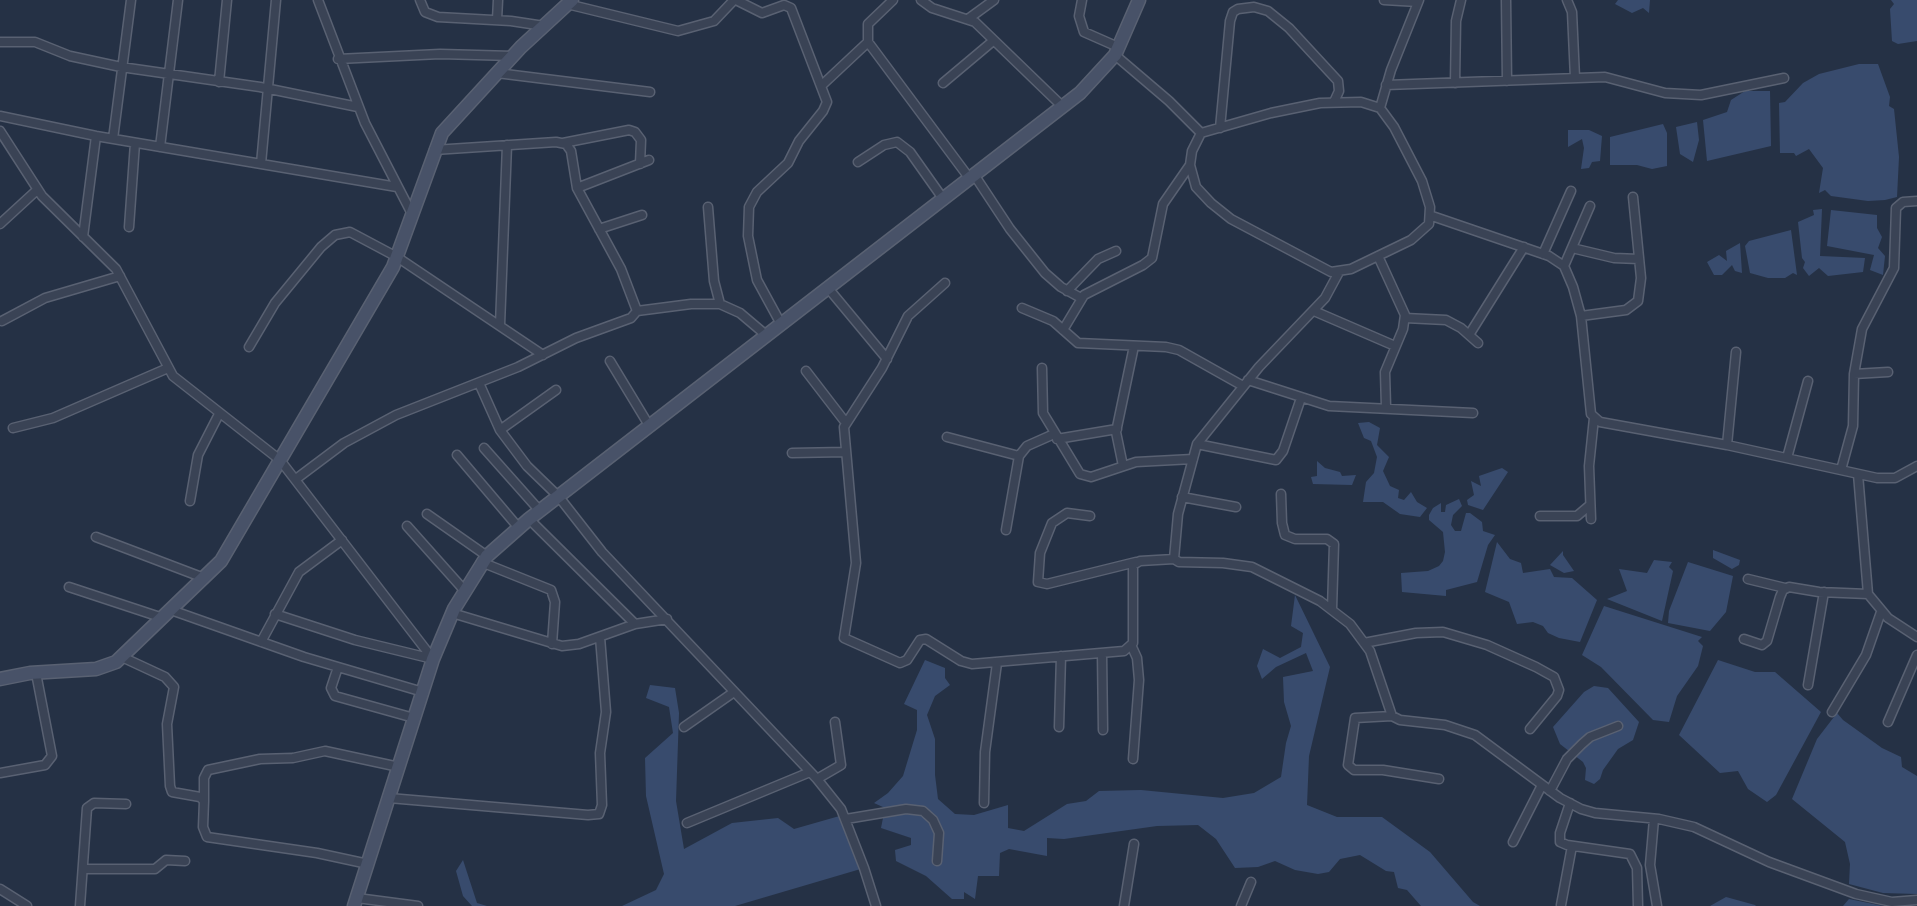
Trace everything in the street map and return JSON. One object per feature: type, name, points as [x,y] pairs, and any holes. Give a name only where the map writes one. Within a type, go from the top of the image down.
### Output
[{"type":"street","points":[[113,139],[131,0]]},
{"type":"street","points":[[160,147],[171,75],[178,0]]},
{"type":"street","points":[[219,82],[227,0]]},
{"type":"street","points":[[261,164],[276,0]]},
{"type":"street","points":[[318,0],[338,59],[358,107],[411,214]]},
{"type":"street","points":[[420,0],[422,8],[430,16],[497,20],[544,26]]},
{"type":"street","points":[[497,20],[498,0]]},
{"type":"street","points":[[0,679],[36,673],[107,667],[122,657],[167,614],[228,551],[397,257],[434,150],[446,127],[513,56],[569,2],[678,31],[714,21],[735,0],[762,13],[784,5],[791,8],[808,60],[826,98],[825,108],[799,141],[788,163],[757,192],[749,207],[748,236],[757,280],[781,324]]},
{"type":"street","points":[[893,0],[868,24],[868,42],[1038,264],[1051,279],[1081,298]]},
{"type":"street","points":[[921,0],[932,8],[968,19],[1064,107]]},
{"type":"street","points":[[968,19],[994,0]]},
{"type":"street","points":[[1082,0],[1079,16],[1084,32],[1117,51],[1201,133]]},
{"type":"street","points":[[418,906],[356,902],[433,659],[452,613],[484,559],[518,527],[1064,107],[1095,79],[1117,51],[1139,0]]},
{"type":"street","points":[[1380,108],[1386,85],[1419,1],[1384,0]]},
{"type":"street","points":[[1455,83],[1456,21],[1461,0]]},
{"type":"street","points":[[1506,0],[1507,81]]},
{"type":"street","points":[[1568,0],[1572,12],[1575,78]]},
{"type":"street","points":[[1220,128],[1230,21],[1233,12],[1238,9],[1254,7],[1268,11],[1289,28],[1338,81],[1339,91],[1334,102]]},
{"type":"street","points":[[943,83],[993,41]]},
{"type":"street","points":[[0,42],[35,42],[70,56],[121,67],[268,89],[358,107]]},
{"type":"street","points":[[821,86],[868,42]]},
{"type":"street","points":[[338,59],[440,54],[513,56]]},
{"type":"street","points":[[497,73],[650,92]]},
{"type":"street","points":[[1386,85],[1614,77],[1665,93],[1691,95],[1711,94],[1784,78]]},
{"type":"street","points":[[1334,102],[1369,103],[1380,108],[1394,127],[1422,181],[1432,216],[1429,224],[1412,240],[1378,256],[1339,272],[1322,268],[1218,210],[1196,187],[1190,165],[1192,151],[1201,133],[1271,113],[1334,102]]},
{"type":"street","points":[[0,116],[135,143],[397,187]]},
{"type":"street","points":[[434,150],[562,143],[629,130],[635,132],[641,140],[645,162],[577,188]]},
{"type":"street","points":[[0,131],[37,190],[120,276],[176,380],[280,460],[433,659]]},
{"type":"street","points":[[83,237],[96,136]]},
{"type":"street","points":[[858,162],[884,145],[897,142],[910,152],[944,200]]},
{"type":"street","points":[[129,227],[135,143]]},
{"type":"street","points":[[562,143],[571,151],[577,188],[621,269],[637,311]]},
{"type":"street","points":[[500,325],[507,145]]},
{"type":"street","points":[[1063,330],[1081,298],[1149,262],[1154,252],[1156,225],[1162,204],[1190,165]]},
{"type":"street","points":[[0,224],[37,190]]},
{"type":"street","points":[[1543,254],[1571,190]]},
{"type":"street","points":[[1581,316],[1634,306],[1641,292],[1633,197]]},
{"type":"street","points":[[1841,470],[1853,426],[1854,375],[1862,329],[1894,268],[1896,208],[1903,202],[1917,201]]},
{"type":"street","points":[[1564,267],[1590,206]]},
{"type":"street","points":[[708,207],[714,281],[720,304]]},
{"type":"street","points":[[599,229],[642,215]]},
{"type":"street","points":[[1432,216],[1543,254],[1564,267],[1570,278],[1581,316],[1590,408],[1593,418],[1589,466],[1591,519]]},
{"type":"street","points":[[249,347],[275,303],[321,247],[342,232],[355,233],[397,257],[543,355]]},
{"type":"street","points":[[1469,335],[1524,247]]},
{"type":"street","points":[[1572,248],[1614,258],[1639,259]]},
{"type":"street","points":[[1067,291],[1098,259],[1116,252]]},
{"type":"street","points":[[1378,256],[1401,304],[1405,318],[1385,372],[1386,407]]},
{"type":"street","points":[[1174,559],[1174,532],[1197,444],[1245,383],[1314,311],[1331,290],[1339,272]]},
{"type":"street","points":[[2,321],[45,298],[120,276]]},
{"type":"street","points":[[945,283],[908,316],[887,359],[846,423],[843,432],[856,563],[844,638],[900,663],[907,660],[920,640],[929,640],[965,663],[998,663],[1124,651],[1132,647]]},
{"type":"street","points":[[828,288],[887,359]]},
{"type":"street","points":[[296,479],[344,443],[404,411],[543,355],[576,338],[632,318],[637,311],[691,304],[720,304],[740,313],[766,335]]},
{"type":"street","points":[[1022,308],[1048,318],[1078,343],[1179,350],[1245,383],[1329,406],[1473,413]]},
{"type":"street","points":[[1314,311],[1395,345]]},
{"type":"street","points":[[1405,318],[1446,320],[1478,343]]},
{"type":"street","points":[[1123,466],[1117,444],[1117,429],[1134,346]]},
{"type":"street","points":[[1727,445],[1737,352]]},
{"type":"street","points":[[610,361],[650,427]]},
{"type":"street","points":[[13,428],[53,418],[168,368]]},
{"type":"street","points":[[1042,368],[1041,404],[1076,470],[1084,477],[1136,462],[1193,459]]},
{"type":"street","points":[[806,371],[846,423]]},
{"type":"street","points":[[1854,375],[1888,372]]},
{"type":"street","points":[[1787,458],[1808,381]]},
{"type":"street","points":[[478,382],[500,430],[527,466],[559,496],[602,552],[817,780],[846,819],[876,906]]},
{"type":"street","points":[[500,430],[556,390]]},
{"type":"street","points":[[1197,444],[1276,460],[1283,451],[1301,398]]},
{"type":"street","points":[[190,501],[198,455],[219,414]]},
{"type":"street","points":[[1593,418],[1604,424],[1727,445],[1883,479],[1895,478],[1917,466]]},
{"type":"street","points":[[1006,530],[1019,456],[1027,446],[1056,436],[1117,429]]},
{"type":"street","points":[[947,437],[1019,456]]},
{"type":"street","points":[[484,448],[540,511]]},
{"type":"street","points":[[792,453],[844,452]]},
{"type":"street","points":[[457,455],[518,527]]},
{"type":"street","points":[[1857,474],[1868,594],[1881,612],[1917,637]]},
{"type":"street","points":[[1281,494],[1282,523],[1285,535],[1295,539],[1327,539],[1334,544],[1332,609]]},
{"type":"street","points":[[1182,497],[1236,507]]},
{"type":"street","points":[[1540,516],[1577,516],[1590,505]]},
{"type":"street","points":[[427,513],[484,559],[551,590],[555,602],[552,644]]},
{"type":"street","points":[[1090,516],[1066,513],[1052,523],[1040,553],[1038,582],[1047,584],[1136,562],[1174,559],[1179,562],[1223,563],[1252,567],[1332,609],[1350,624],[1375,663],[1392,716]]},
{"type":"street","points":[[529,519],[635,624]]},
{"type":"street","points":[[407,526],[464,591]]},
{"type":"street","points":[[96,537],[204,578]]},
{"type":"street","points":[[261,642],[300,572],[342,540]]},
{"type":"street","points":[[1133,759],[1139,680],[1137,658],[1132,647],[1131,569],[1136,562]]},
{"type":"street","points":[[1748,579],[1785,588],[1868,594]]},
{"type":"street","points":[[69,587],[167,614],[423,692]]},
{"type":"street","points":[[1744,639],[1758,645],[1767,641],[1785,588]]},
{"type":"street","points":[[1808,685],[1824,592]]},
{"type":"street","points":[[1832,712],[1866,655],[1881,612]]},
{"type":"street","points":[[452,613],[552,644],[579,644],[635,624],[666,619]]},
{"type":"street","points":[[275,614],[388,649],[433,659]]},
{"type":"street","points":[[1364,643],[1416,633],[1443,632],[1486,645],[1536,667],[1554,677],[1559,690],[1557,696],[1530,729]]},
{"type":"street","points":[[389,798],[588,816],[599,814],[602,805],[600,753],[606,712],[600,637]]},
{"type":"street","points":[[1102,653],[1103,730]]},
{"type":"street","points":[[1888,722],[1917,655]]},
{"type":"street","points":[[1059,727],[1061,656]]},
{"type":"street","points":[[122,657],[165,677],[174,687],[167,724],[170,786],[172,792],[200,797],[204,801]]},
{"type":"street","points":[[984,803],[986,752],[998,663]]},
{"type":"street","points":[[338,667],[331,688],[335,696],[414,717]]},
{"type":"street","points":[[0,773],[39,767],[50,762],[52,756],[36,673]]},
{"type":"street","points":[[684,727],[734,692]]},
{"type":"street","points":[[1439,779],[1383,770],[1354,770],[1348,765],[1356,718],[1392,716],[1400,720],[1445,725],[1469,732],[1550,791],[1570,803],[1595,813],[1654,819],[1694,827],[1769,862],[1856,894],[1892,902],[1917,900]]},
{"type":"street","points":[[817,780],[841,765],[835,722]]},
{"type":"street","points":[[1550,791],[1567,759],[1582,744],[1590,737],[1618,726]]},
{"type":"street","points":[[368,864],[284,848],[210,839],[203,827],[204,778],[208,770],[325,751],[399,767]]},
{"type":"street","points":[[687,823],[810,772]]},
{"type":"street","points":[[1513,842],[1542,785]]},
{"type":"street","points":[[1570,803],[1559,838],[1563,844],[1630,854],[1636,862],[1638,873],[1638,906]]},
{"type":"street","points":[[80,906],[84,869],[85,816],[89,805],[126,804]]},
{"type":"street","points":[[846,819],[906,809],[923,811],[933,820],[939,833],[937,861]]},
{"type":"street","points":[[1654,819],[1650,865],[1657,906]]},
{"type":"street","points":[[1124,906],[1134,843]]},
{"type":"street","points":[[1561,905],[1572,846]]},
{"type":"street","points":[[84,869],[155,870],[166,860],[185,861]]},
{"type":"street","points":[[1241,906],[1251,882]]},
{"type":"street","points":[[0,889],[27,906]]},
{"type":"water","points":[[1618,0],[1650,0],[1649,13],[1643,8],[1632,13],[1615,4]]},
{"type":"water","points":[[1891,0],[1917,0],[1917,41],[1898,44],[1892,41],[1890,9],[1894,4]]},
{"type":"water","points":[[1859,64],[1878,64],[1890,97],[1889,106],[1894,109],[1899,157],[1897,197],[1885,200],[1868,201],[1831,196],[1825,190],[1819,193],[1823,168],[1809,149],[1796,156],[1794,153],[1780,153],[1779,103],[1785,102],[1803,83],[1819,74]]},
{"type":"water","points":[[1745,91],[1770,91],[1771,146],[1707,161],[1703,120],[1727,112],[1731,100]]},
{"type":"water","points":[[1697,122],[1699,140],[1693,162],[1680,154],[1676,127]]},
{"type":"water","points":[[1663,124],[1667,133],[1667,166],[1652,169],[1637,165],[1610,165],[1610,137]]},
{"type":"water","points":[[1568,130],[1589,130],[1602,136],[1600,161],[1592,162],[1589,168],[1581,169],[1584,148],[1582,139],[1568,147]]},
{"type":"water","points":[[1822,209],[1820,256],[1865,258],[1863,272],[1828,276],[1819,268],[1809,276],[1803,268],[1805,262],[1802,258],[1798,222],[1814,215],[1813,210]]},
{"type":"water","points":[[1831,210],[1877,215],[1877,228],[1882,237],[1878,248],[1885,256],[1883,275],[1870,270],[1874,255],[1827,246]]},
{"type":"water","points":[[1791,230],[1797,275],[1793,273],[1785,278],[1768,278],[1750,273],[1745,246],[1749,241]]},
{"type":"water","points":[[1740,243],[1742,273],[1735,271],[1732,265],[1722,275],[1714,275],[1707,262],[1719,255],[1727,261],[1726,251]]},
{"type":"water","points":[[1369,422],[1380,428],[1377,445],[1389,457],[1383,471],[1390,486],[1399,490],[1398,498],[1404,500],[1411,492],[1417,502],[1427,508],[1420,517],[1400,514],[1383,502],[1363,502],[1366,482],[1374,473],[1377,457],[1371,441],[1364,438],[1358,423]]},
{"type":"water","points":[[1317,461],[1325,468],[1340,472],[1342,476],[1356,475],[1352,485],[1313,484],[1311,477],[1317,476]]},
{"type":"water","points":[[1502,468],[1508,472],[1483,510],[1468,505],[1467,500],[1474,495],[1471,481],[1481,486],[1479,476]]},
{"type":"water","points":[[1459,499],[1462,506],[1453,515],[1451,525],[1455,531],[1461,531],[1466,513],[1470,513],[1482,522],[1483,531],[1495,535],[1488,545],[1477,582],[1446,590],[1446,596],[1402,592],[1401,573],[1428,571],[1439,566],[1443,561],[1445,552],[1443,532],[1429,520],[1429,515],[1433,508],[1441,503],[1441,512],[1445,512],[1446,505]]},
{"type":"water","points":[[1497,542],[1510,559],[1521,563],[1523,573],[1550,569],[1554,577],[1572,578],[1597,600],[1580,642],[1559,638],[1548,633],[1543,626],[1533,622],[1517,624],[1509,602],[1485,592]]},
{"type":"water","points":[[1713,550],[1740,560],[1739,565],[1732,569],[1713,558]]},
{"type":"water","points":[[1563,551],[1563,555],[1574,571],[1564,573],[1550,565]]},
{"type":"water","points":[[1654,560],[1672,562],[1669,567],[1673,571],[1662,621],[1607,599],[1627,591],[1619,569],[1647,573]]},
{"type":"water","points":[[1688,562],[1733,576],[1726,612],[1710,631],[1668,623],[1669,611]]},
{"type":"water","points":[[1295,595],[1330,667],[1309,756],[1307,805],[1337,817],[1382,817],[1430,852],[1473,902],[1480,906],[1421,906],[1407,890],[1398,888],[1394,872],[1386,871],[1360,855],[1340,859],[1329,872],[1318,874],[1295,870],[1275,861],[1258,867],[1235,868],[1216,839],[1198,825],[1157,826],[1064,839],[1047,838],[1047,856],[1009,849],[1000,853],[999,876],[978,876],[975,899],[964,892],[964,899],[952,899],[926,876],[896,861],[895,850],[911,845],[911,838],[881,828],[885,808],[874,803],[888,793],[903,776],[917,730],[917,710],[904,704],[925,660],[945,668],[945,678],[950,685],[935,696],[927,715],[935,739],[938,799],[955,814],[974,815],[1008,805],[1008,828],[1024,831],[1067,804],[1086,801],[1099,791],[1141,790],[1223,798],[1254,793],[1281,777],[1291,726],[1284,702],[1283,677],[1313,671],[1306,653],[1276,667],[1262,679],[1257,666],[1263,649],[1280,658],[1301,647],[1303,633],[1291,626]]},
{"type":"water","points":[[1604,606],[1702,637],[1698,641],[1703,646],[1698,666],[1677,696],[1669,722],[1653,720],[1601,667],[1582,655]]},
{"type":"water","points":[[1718,660],[1755,672],[1775,672],[1821,712],[1776,795],[1767,802],[1748,789],[1738,771],[1720,773],[1679,735]]},
{"type":"water","points":[[650,685],[675,688],[679,713],[676,801],[684,849],[732,823],[778,818],[794,829],[843,815],[864,868],[735,906],[622,906],[656,890],[664,874],[646,796],[645,758],[673,733],[669,707],[646,698]]},
{"type":"water","points":[[1594,686],[1608,688],[1639,722],[1633,740],[1618,749],[1603,770],[1600,779],[1594,784],[1585,780],[1586,768],[1583,762],[1560,744],[1553,727],[1584,692]]},
{"type":"water","points":[[1837,713],[1843,720],[1882,748],[1901,757],[1902,767],[1917,776],[1917,894],[1883,893],[1849,884],[1850,864],[1845,842],[1792,799],[1817,739]]},
{"type":"water","points":[[463,860],[477,903],[487,906],[472,906],[463,896],[456,871]]},
{"type":"water","points":[[1726,897],[1755,905],[1756,906],[1710,906]]},
{"type":"water","points":[[1849,899],[1883,906],[1843,906]]}]
